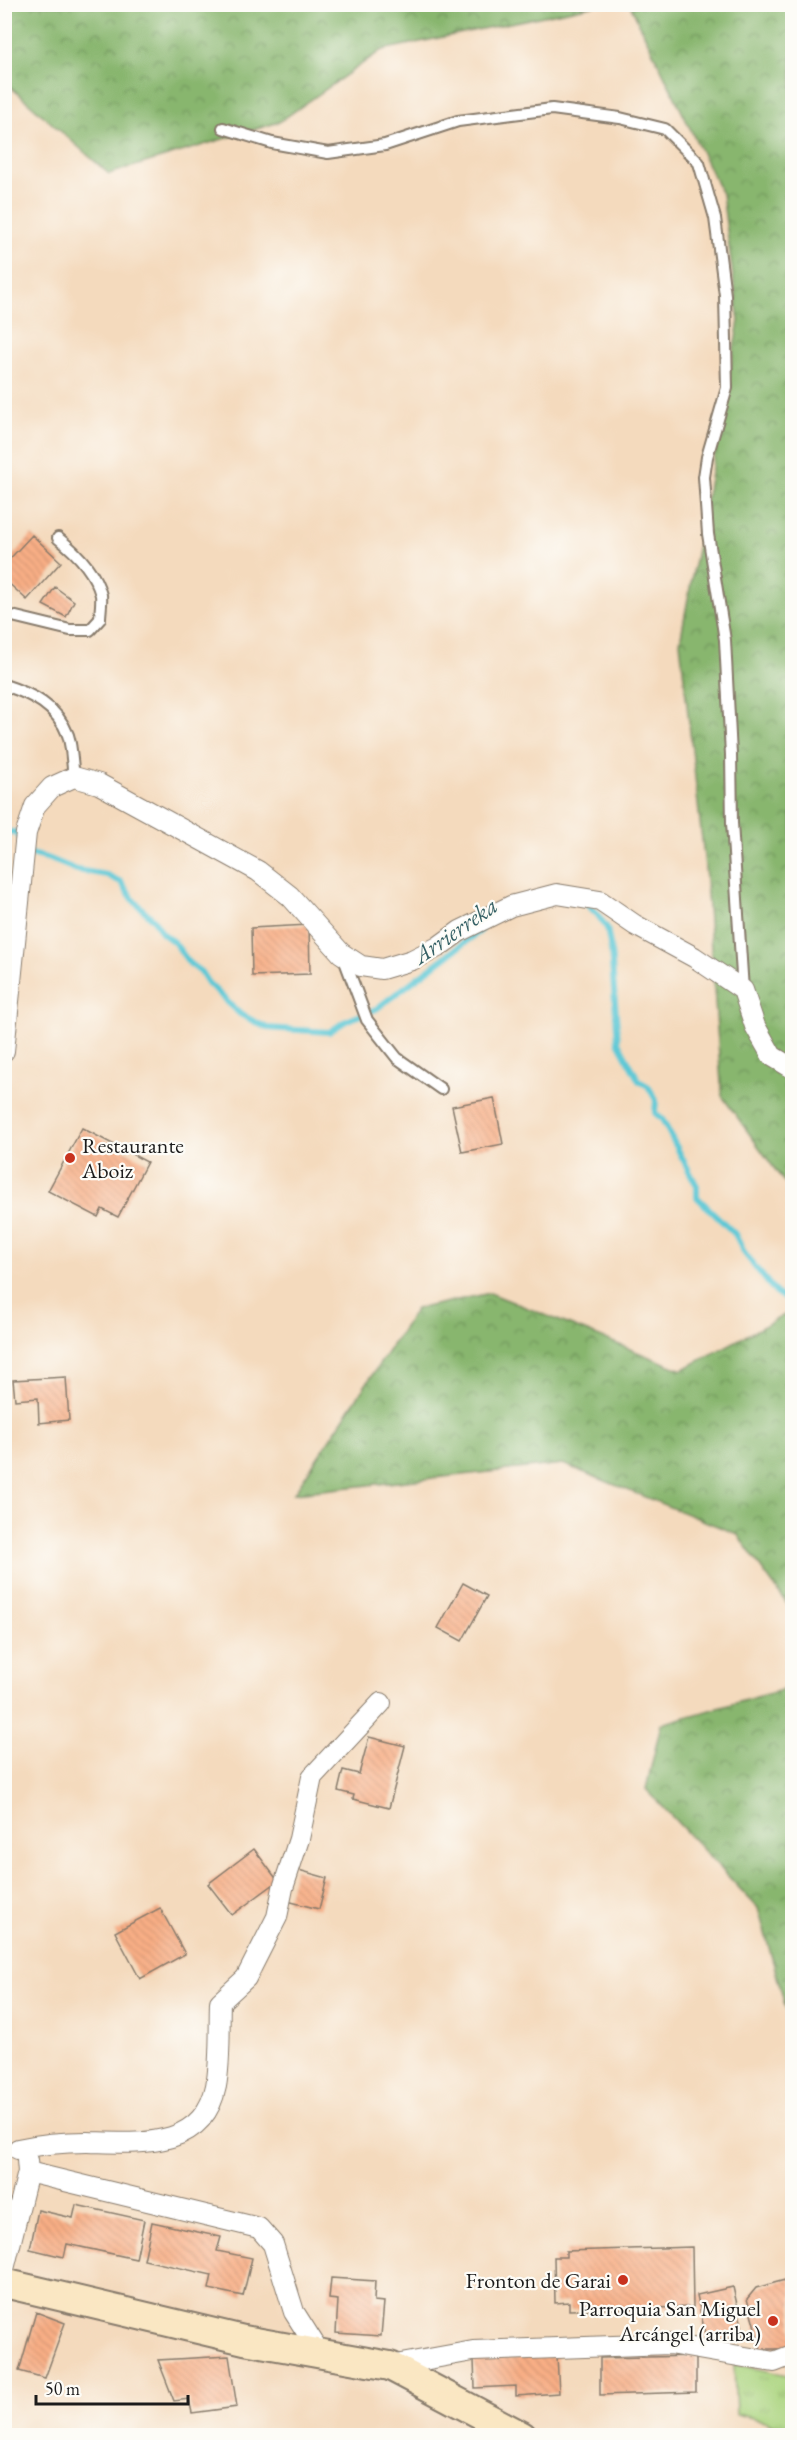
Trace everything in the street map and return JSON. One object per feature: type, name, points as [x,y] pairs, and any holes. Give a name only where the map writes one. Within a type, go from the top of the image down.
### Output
[{"type":"street","points":[[4,1051],[26,832],[35,806],[52,787],[74,777],[99,784],[258,872],[290,896],[341,953],[361,966],[382,969],[412,960],[438,947],[460,931],[512,906],[557,894],[600,901],[636,925],[694,957],[743,990],[755,1026],[772,1056],[792,1068]]},
{"type":"street","points":[[11,2147],[45,2143],[131,2145],[166,2140],[187,2130],[207,2111],[216,2085],[220,2002],[246,1978],[277,1917],[283,1888],[299,1839],[312,1777],[381,1703]]},
{"type":"street","points":[[4,2269],[28,2172],[27,2160],[11,2147]]},
{"type":"street","points":[[28,2172],[259,2228],[273,2244],[294,2312],[320,2353]]},
{"type":"street","points":[[4,2283],[244,2340],[390,2366],[522,2436]]},
{"type":"street","points":[[272,2344],[291,2328],[294,2312]]},
{"type":"street","points":[[390,2366],[473,2352],[669,2344],[774,2362],[792,2355]]},
{"type":"lane","points":[[223,128],[272,143],[328,153],[386,145],[458,121],[552,109],[620,118],[665,129],[699,164],[715,218],[725,295],[727,388],[707,457],[705,477],[708,534],[725,640],[732,823],[743,990]]},
{"type":"lane","points":[[4,614],[70,630],[90,630],[100,619],[101,596],[91,573],[74,550],[58,538]]},
{"type":"lane","points":[[4,686],[25,692],[50,706],[68,735],[74,777]]},
{"type":"lane","points":[[341,953],[367,1020],[397,1058],[441,1089]]},
{"type":"green space","points":[[5,5],[596,5],[382,50],[279,122],[109,174],[5,82]]},
{"type":"green space","points":[[630,5],[792,5],[792,1193],[722,1096],[705,867],[680,642],[739,321],[722,194]]},
{"type":"green space","points":[[490,1293],[682,1370],[792,1311],[792,1611],[737,1534],[563,1464],[294,1493],[416,1309]]},
{"type":"green space","points":[[792,1687],[792,2030],[758,1908],[646,1789],[661,1724]]},
{"type":"green space","points":[[734,2364],[792,2376],[792,2433],[765,2421],[736,2414]]},
{"type":"building","points":[[32,535],[61,562],[27,600],[4,579],[4,565]]},
{"type":"building","points":[[55,587],[74,601],[66,617],[43,605]]},
{"type":"building","points":[[309,925],[310,974],[252,976],[251,928]]},
{"type":"building","points":[[494,1098],[503,1144],[462,1152],[452,1106]]},
{"type":"building","points":[[82,1128],[147,1162],[118,1217],[102,1209],[98,1217],[48,1191]]},
{"type":"building","points":[[66,1377],[69,1420],[39,1423],[38,1398],[15,1400],[13,1380]]},
{"type":"building","points":[[463,1583],[487,1596],[462,1641],[438,1628]]},
{"type":"building","points":[[369,1737],[405,1746],[389,1808],[353,1799],[354,1795],[338,1791],[343,1770],[359,1774]]},
{"type":"building","points":[[254,1849],[278,1881],[232,1915],[208,1884]]},
{"type":"building","points":[[295,1869],[327,1878],[319,1909],[287,1901]]},
{"type":"building","points":[[160,1908],[185,1954],[140,1979],[115,1932]]},
{"type":"building","points":[[76,2205],[144,2220],[136,2259],[67,2244],[64,2257],[30,2249],[38,2210],[73,2218]]},
{"type":"building","points":[[152,2222],[221,2237],[217,2251],[252,2258],[243,2296],[209,2289],[212,2275],[144,2260]]},
{"type":"building","name":"Fronton de Garai","points":[[692,2247],[693,2307],[569,2310],[569,2302],[555,2303],[554,2257],[566,2257],[566,2251]]},
{"type":"building","points":[[331,2278],[375,2281],[374,2301],[384,2302],[381,2336],[336,2333],[338,2300],[329,2299]]},
{"type":"building","name":"Parroquia San Miguel Arcángel (arriba)","points":[[792,2278],[792,2343],[782,2349],[761,2349],[747,2299],[756,2288]]},
{"type":"building","points":[[733,2287],[744,2335],[707,2343],[697,2295]]},
{"type":"building","points":[[36,2312],[65,2323],[45,2378],[19,2371]]},
{"type":"building","points":[[229,2356],[237,2407],[192,2413],[189,2399],[174,2401],[158,2360]]},
{"type":"building","points":[[557,2356],[559,2393],[516,2396],[516,2386],[475,2388],[474,2360]]},
{"type":"building","points":[[696,2356],[696,2392],[600,2395],[600,2358]]},
{"type":"waterway","name":"Arrierreka","points":[[4,832],[16,832],[19,837]]},
{"type":"waterway","name":"Arrierreka","points":[[28,850],[31,854],[77,870],[107,875],[121,882],[135,902],[154,920],[162,933],[174,942],[208,983],[240,1014],[267,1028],[329,1032],[346,1021],[376,1009],[480,931]]},
{"type":"waterway","name":"Arrierreka","points":[[588,906],[607,928],[611,950],[618,1042],[639,1081],[648,1086],[656,1100],[655,1113],[662,1119],[697,1186],[697,1197],[735,1234],[745,1254],[776,1293],[792,1303]]},
{"type":"place","name":"Restaurante Aboiz","points":[[70,1158]]},
{"type":"place","name":"Fronton de Garai","points":[[623,2280]]},
{"type":"place","name":"Parroquia San Miguel Arcángel (arriba)","points":[[773,2321]]}]
